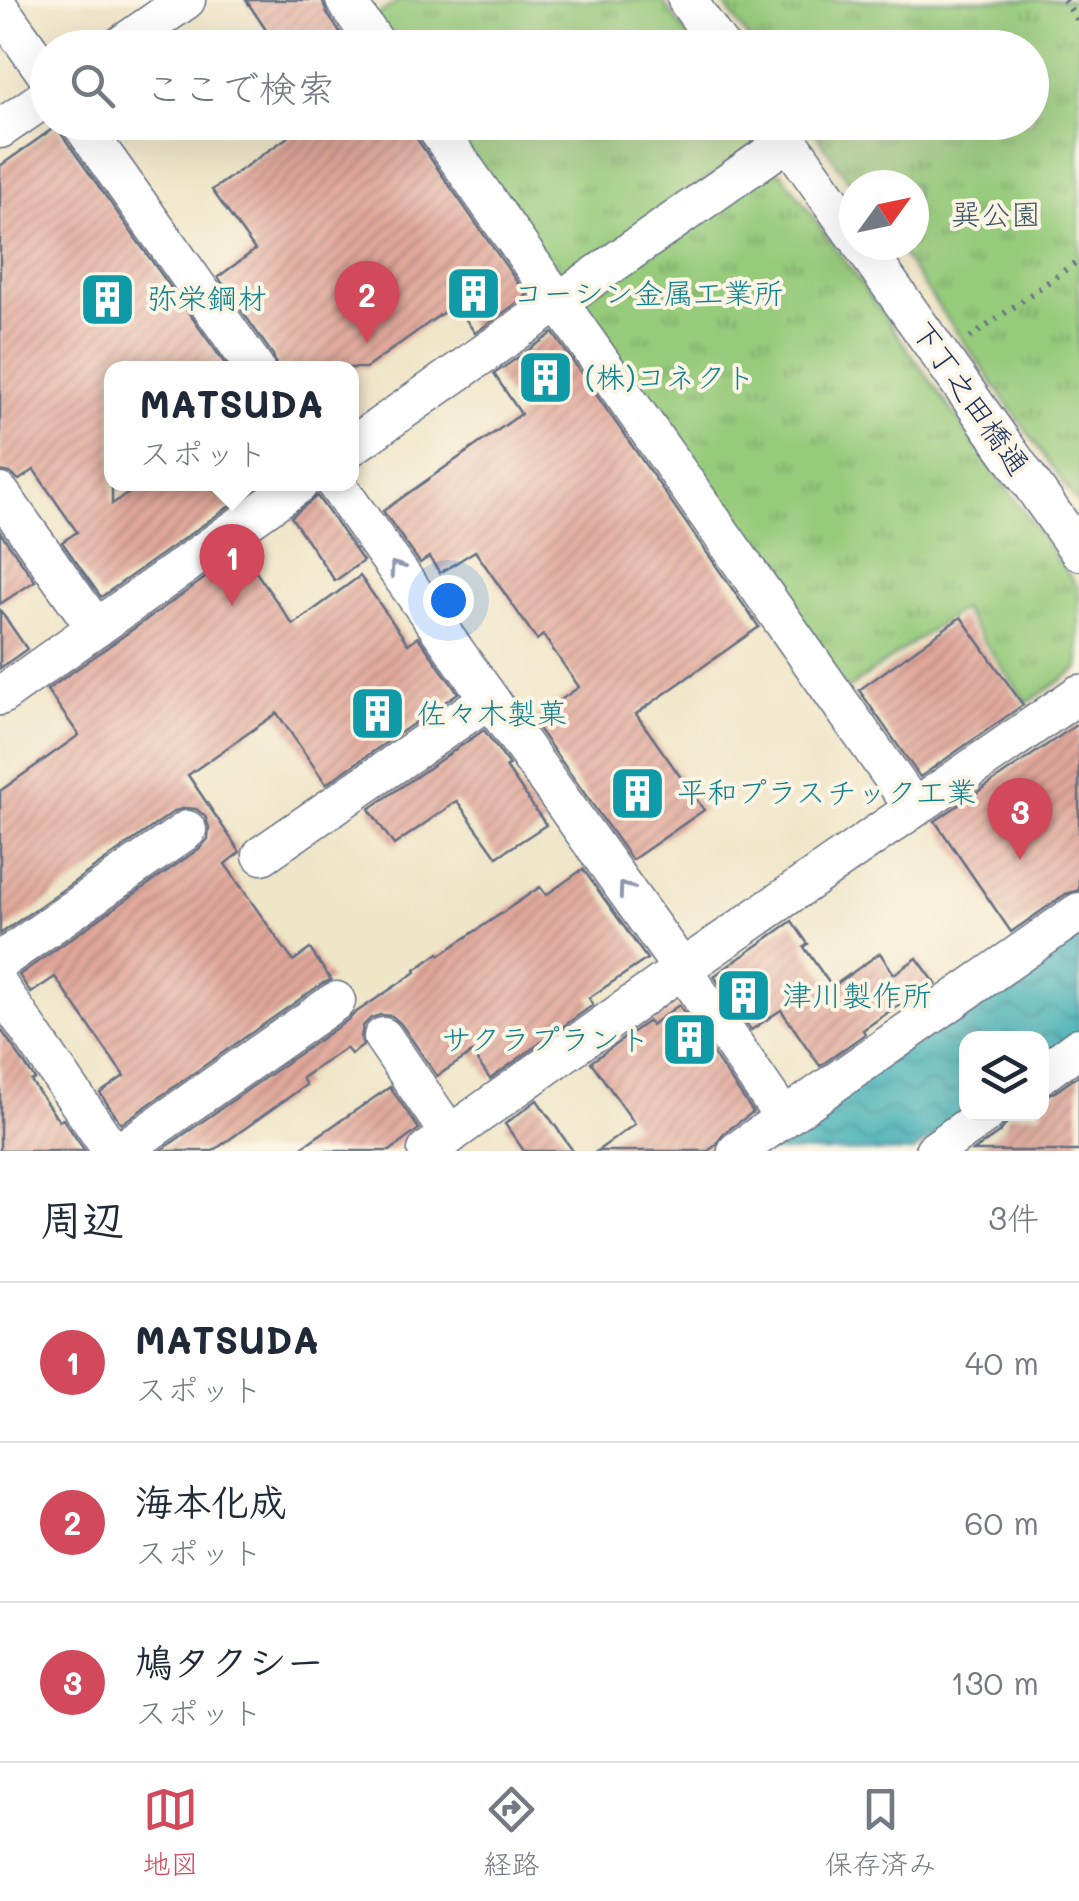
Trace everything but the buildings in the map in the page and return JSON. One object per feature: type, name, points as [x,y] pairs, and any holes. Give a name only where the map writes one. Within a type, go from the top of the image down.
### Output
[{"type":"street","points":[[143,30],[186,0]]},
{"type":"street","points":[[346,0],[367,30]]},
{"type":"street","points":[[687,0],[708,30]]},
{"type":"street","points":[[0,9],[30,51]]},
{"type":"street","points":[[0,129],[30,108]]},
{"type":"street","points":[[93,140],[250,361]]},
{"type":"street","points":[[445,140],[914,808]]},
{"type":"street","points":[[359,441],[558,301],[770,140]]},
{"type":"street","points":[[787,140],[839,213]]},
{"type":"street","name":"下丁之田橋通","points":[[873,260],[1079,552]]},
{"type":"street","points":[[0,696],[289,491]]},
{"type":"street","points":[[341,491],[784,1118]]},
{"type":"street","points":[[0,493],[96,628]]},
{"type":"street","points":[[383,1036],[452,1142],[682,969],[1079,694]]},
{"type":"street","points":[[262,855],[489,699]]},
{"type":"street","points":[[0,961],[186,830]]},
{"type":"street","points":[[737,1151],[1079,912]]},
{"type":"street","points":[[0,988],[112,1151]]},
{"type":"street","points":[[121,1151],[336,1001]]},
{"type":"street","points":[[1049,1069],[1079,1047]]},
{"type":"street","points":[[934,1151],[976,1121]]},
{"type":"path","points":[[1064,0],[1079,22]]},
{"type":"path","points":[[964,343],[1079,260]]},
{"type":"green space","points":[[399,0],[662,0],[684,30],[384,30],[375,17]]},
{"type":"green space","name":"巽公園","points":[[721,0],[1079,0],[1079,505],[906,260],[929,260],[929,170],[841,170],[820,140],[1049,140],[1049,30],[742,30]]},
{"type":"green space","points":[[461,140],[762,140],[562,282]]},
{"type":"green space","points":[[771,170],[782,173],[839,253],[839,260],[844,260],[1079,589],[1079,668],[1027,703],[961,609],[839,695],[569,310]]},
{"type":"water","points":[[1079,925],[1079,1034],[1049,1056],[1049,1031],[959,1031],[959,1120],[914,1151],[759,1151]]},
{"type":"place","name":"コーシン金属工業所","points":[[474,294]]},
{"type":"place","name":"弥栄鋼材","points":[[108,299]]},
{"type":"place","name":"海本化成","points":[[367,343]]},
{"type":"place","name":"(株)コネクト","points":[[546,378]]},
{"type":"place","name":"MATSUDA","points":[[232,606]]},
{"type":"place","name":"佐々木製菓","points":[[378,714]]},
{"type":"place","name":"平和プラスチック工業","points":[[638,793]]},
{"type":"place","name":"鳩タクシー","points":[[1020,860]]},
{"type":"place","name":"津川製作所","points":[[743,996]]},
{"type":"place","name":"サクラプラント","points":[[689,1040]]}]
